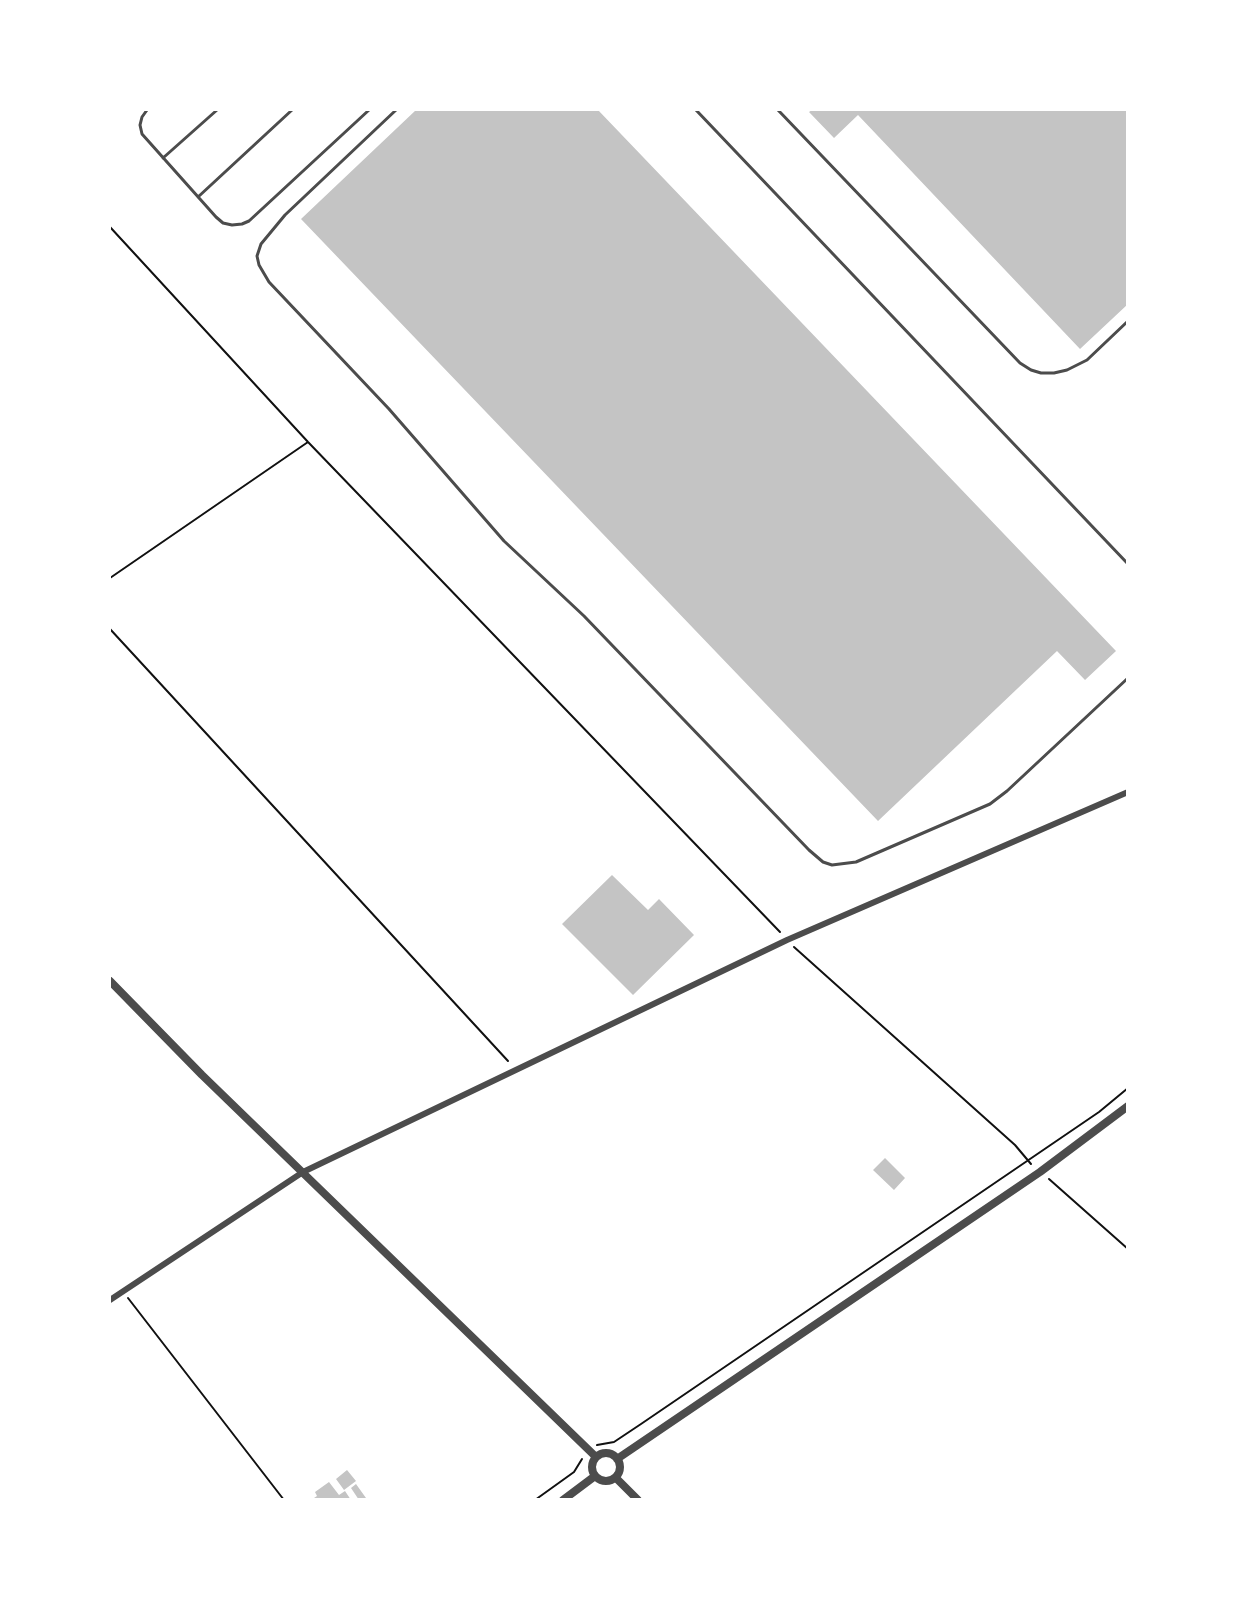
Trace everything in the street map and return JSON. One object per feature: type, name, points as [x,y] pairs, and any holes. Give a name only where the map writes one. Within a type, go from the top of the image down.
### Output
[{"type":"street","points":[[110,1300],[303,1172],[787,940],[1128,792]]},
{"type":"street","points":[[110,981],[202,1075],[596,1457]]},
{"type":"street","points":[[617,1459],[1040,1172],[1128,1106]]},
{"type":"street","points":[[606,1453],[617,1459],[620,1470],[616,1478],[604,1482],[594,1476],[592,1466],[596,1457],[606,1453]]},
{"type":"street","points":[[563,1500],[594,1476]]},
{"type":"street","points":[[616,1478],[638,1500]]},
{"type":"lane","points":[[147,110],[140,125],[142,134],[216,217],[223,223],[232,225],[249,221],[369,110]]},
{"type":"lane","points":[[163,159],[217,110]]},
{"type":"lane","points":[[198,197],[292,110]]},
{"type":"lane","points":[[396,110],[285,215],[261,244],[257,256],[259,265],[269,282],[389,409],[504,541],[584,616],[801,842],[823,862],[832,865],[856,862],[990,804],[1007,791],[1128,678]]},
{"type":"lane","points":[[696,110],[1128,564]]},
{"type":"lane","points":[[778,110],[1020,363],[1031,370],[1054,373],[1067,370],[1087,360],[1128,321]]},
{"type":"path","points":[[110,227],[309,442],[787,940],[1015,1145],[1040,1172],[1128,1249]]},
{"type":"path","points":[[110,578],[309,442]]},
{"type":"path","points":[[110,629],[516,1070]]},
{"type":"path","points":[[535,1500],[574,1472],[588,1450],[597,1444],[614,1442],[641,1424],[1099,1112],[1128,1088]]},
{"type":"path","points":[[123,1291],[284,1500]]},
{"type":"building","points":[[416,110],[598,110],[1116,651],[1085,680],[1057,651],[878,821],[301,219]]},
{"type":"building","points":[[812,110],[1128,110],[1128,304],[1080,349],[858,115],[834,138],[809,112]]},
{"type":"building","points":[[612,875],[648,910],[659,899],[694,935],[633,995],[562,924]]},
{"type":"building","points":[[885,1158],[905,1178],[894,1190],[873,1170]]},
{"type":"building","points":[[347,1470],[356,1481],[344,1490],[336,1479]]},
{"type":"building","points":[[329,1482],[339,1495],[345,1491],[351,1500],[315,1500],[317,1496],[315,1492]]},
{"type":"building","points":[[356,1484],[366,1498],[363,1500],[359,1500],[351,1488]]}]
